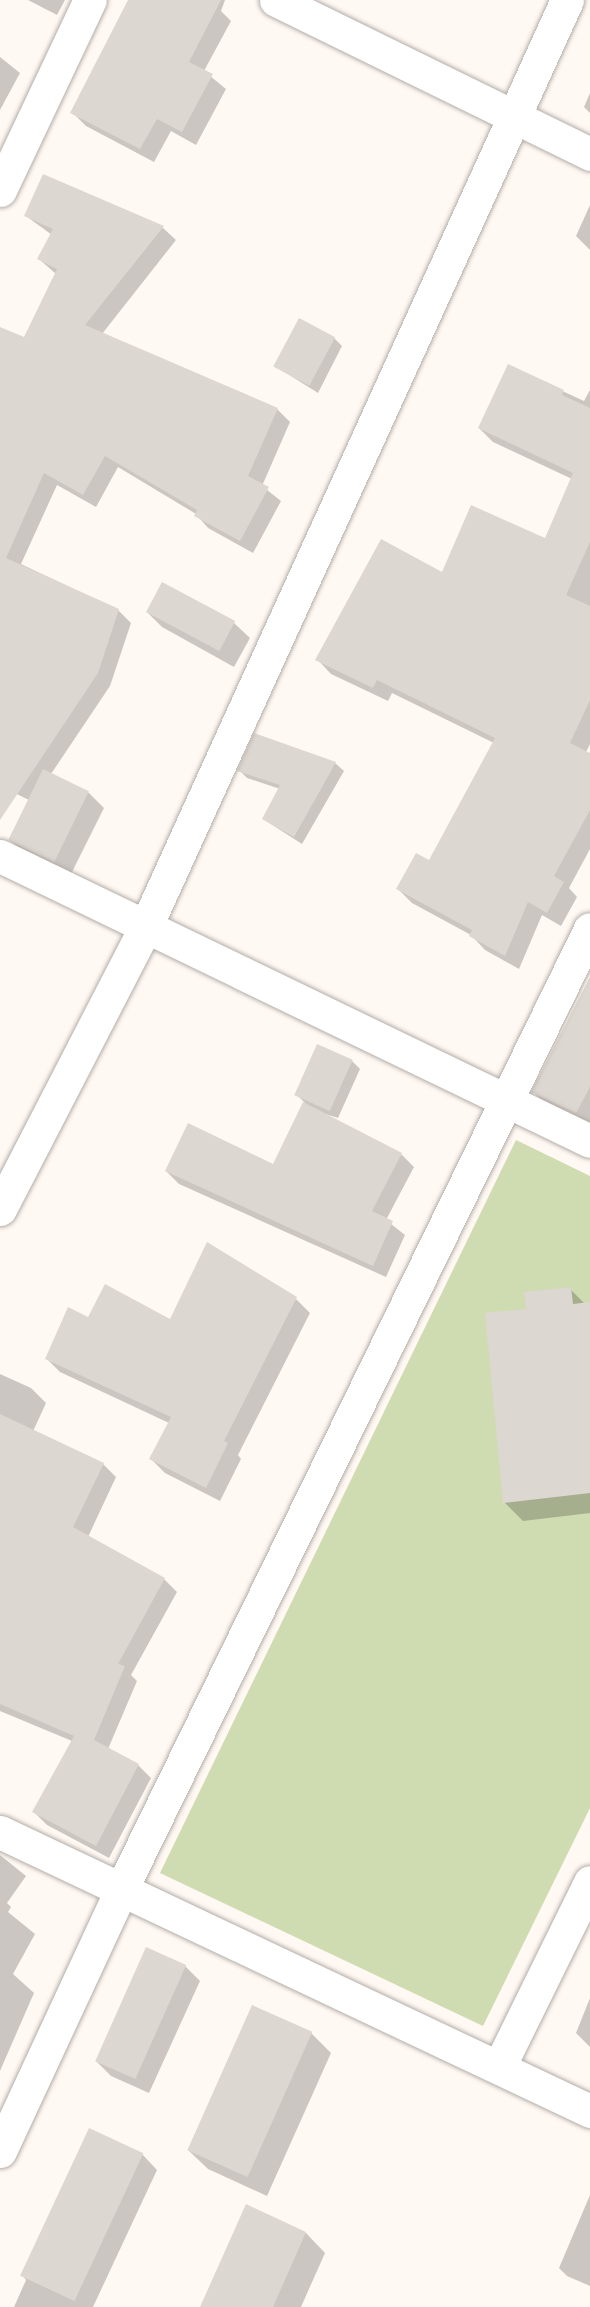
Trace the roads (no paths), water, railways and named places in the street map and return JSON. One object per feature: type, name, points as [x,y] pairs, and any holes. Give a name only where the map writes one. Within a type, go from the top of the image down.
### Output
[{"type":"street","points":[[0,190],[90,0]]},
{"type":"street","points":[[276,0],[590,154]]},
{"type":"street","points":[[0,1209],[147,926],[567,0]]},
{"type":"street","points":[[0,855],[590,1141]]},
{"type":"street","points":[[0,2151],[121,1890],[590,929]]},
{"type":"street","points":[[0,1832],[590,2111]]},
{"type":"street","points":[[499,2067],[590,1881]]}]
